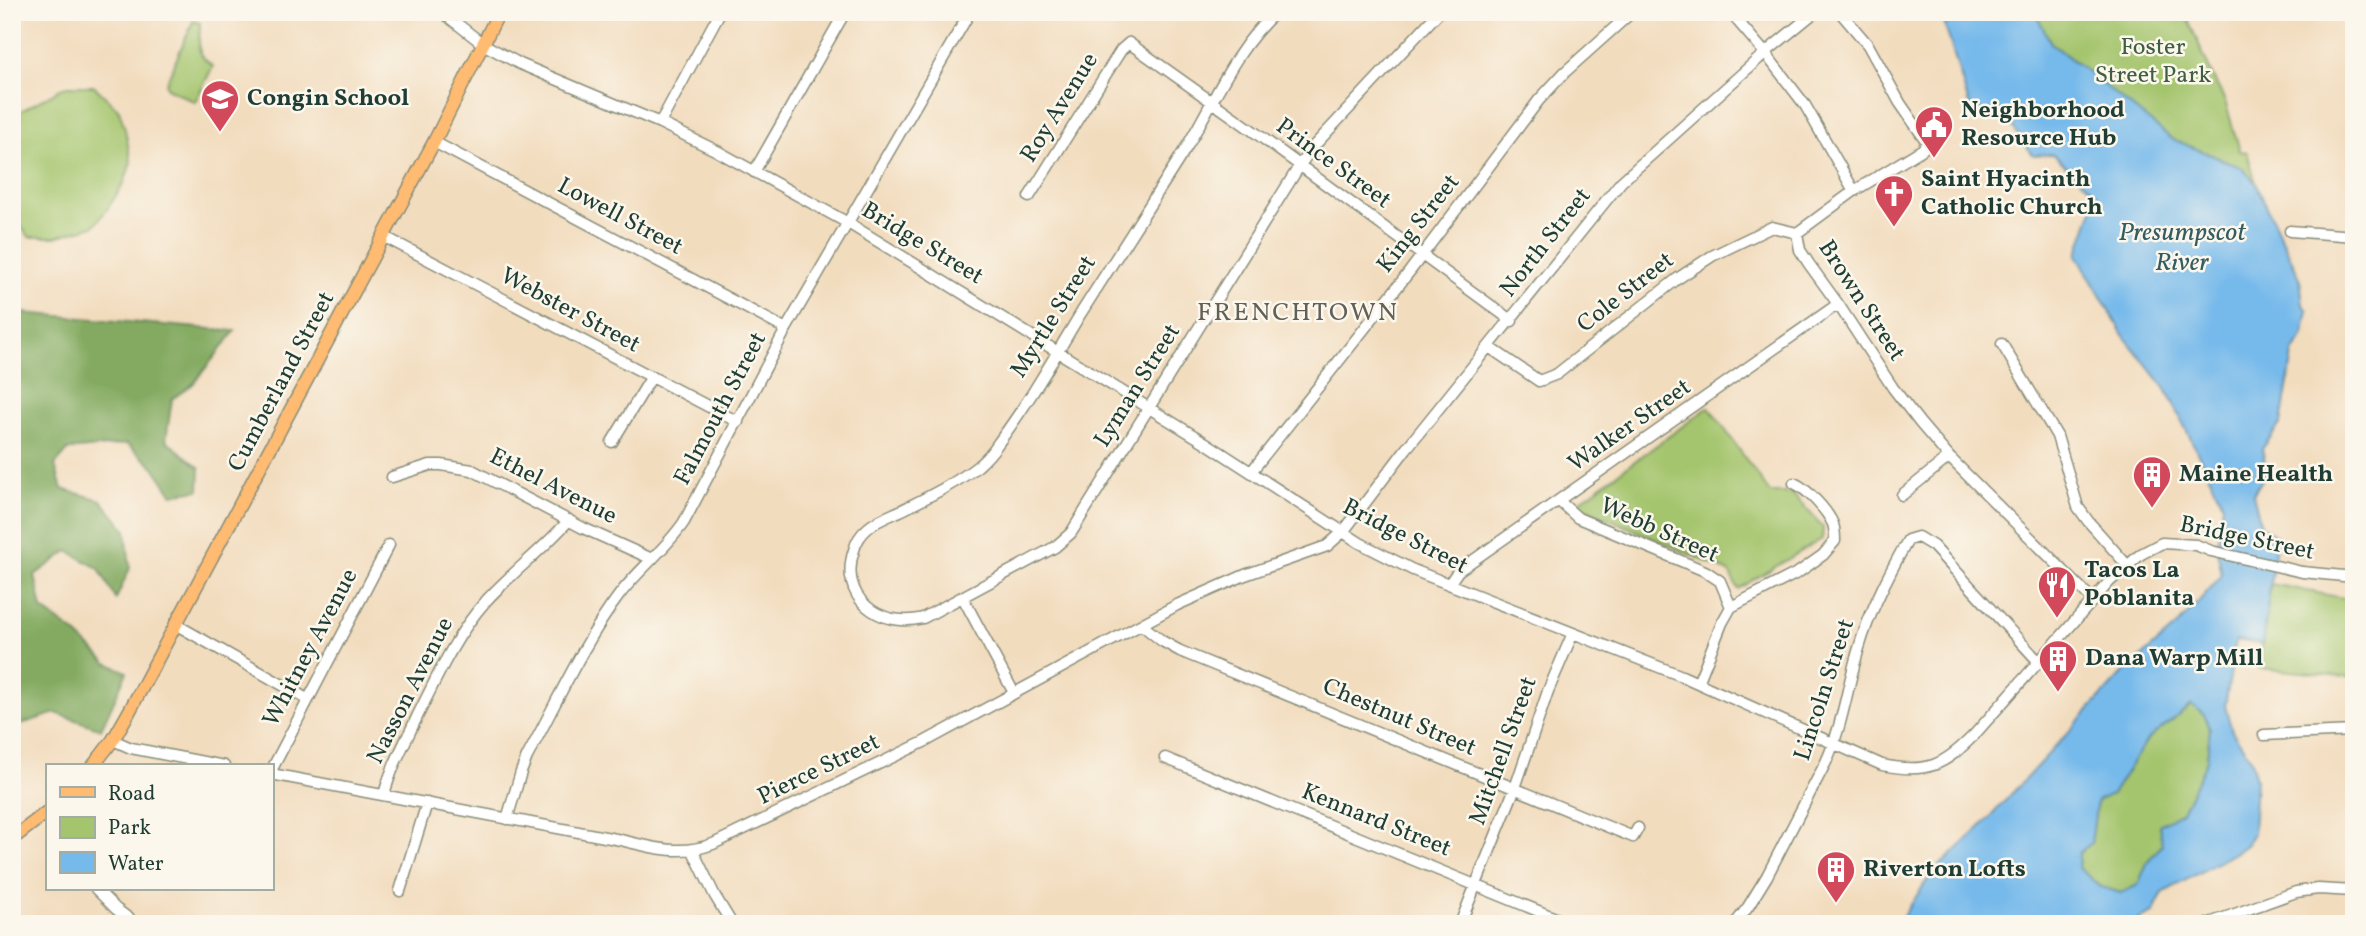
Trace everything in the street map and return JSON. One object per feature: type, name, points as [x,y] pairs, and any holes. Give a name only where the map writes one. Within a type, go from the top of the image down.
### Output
[{"type":"main road","name":"Cumberland Street","points":[[95,764],[113,740],[434,142],[499,12]]},
{"type":"main road","points":[[12,839],[45,818]]},
{"type":"street","name":"Bridge Street","points":[[442,12],[483,44],[520,64],[660,123],[848,223],[1058,351],[1343,532],[1413,570],[1698,683],[1882,765],[1915,770],[1937,765],[1962,748],[2127,565],[2162,543],[2196,545],[2275,567],[2328,576],[2354,577]]},
{"type":"street","points":[[660,123],[720,12]]},
{"type":"street","points":[[754,172],[845,12]]},
{"type":"street","name":"Falmouth Street","points":[[507,819],[521,772],[586,648],[620,594],[674,537],[684,522],[786,329],[970,12]]},
{"type":"street","name":"Myrtle Street","points":[[863,603],[854,588],[850,570],[860,537],[875,523],[960,478],[984,460],[1002,438],[1186,147],[1211,100],[1254,35],[1276,12]]},
{"type":"street","name":"Lyman Street","points":[[863,603],[878,615],[900,621],[923,618],[1055,547],[1071,533],[1312,148],[1439,12]]},
{"type":"street","name":"King Street","points":[[1251,472],[1422,255],[1551,85],[1632,12]]},
{"type":"street","points":[[1730,12],[1805,105],[1854,191]]},
{"type":"street","name":"North Street","points":[[1343,532],[1621,182],[1765,53],[1815,12]]},
{"type":"street","name":"Brown Street","points":[[1840,12],[1868,46],[1900,103],[1927,142],[1923,149],[1854,191],[1797,233],[1800,250],[1893,388],[1949,457],[2094,601]]},
{"type":"street","name":"Prince Street","points":[[1129,43],[1211,100],[1511,321]]},
{"type":"street","name":"Roy Avenue","points":[[1029,197],[1121,50],[1129,43]]},
{"type":"street","name":"Lowell Street","points":[[434,142],[786,329]]},
{"type":"street","name":"Cole Street","points":[[1489,347],[1539,381],[1547,379],[1703,261],[1772,227],[1797,233]]},
{"type":"street","points":[[2290,231],[2354,236]]},
{"type":"street","name":"Webster Street","points":[[383,236],[738,422]]},
{"type":"street","name":"Walker Street","points":[[1449,584],[1458,571],[1838,304]]},
{"type":"street","points":[[2002,344],[2057,436],[2078,507],[2127,565]]},
{"type":"street","points":[[612,442],[651,378]]},
{"type":"street","points":[[1902,495],[1949,457]]},
{"type":"street","name":"Ethel Avenue","points":[[392,477],[430,465],[463,467],[652,559]]},
{"type":"street","points":[[1698,683],[1731,607],[1799,572],[1823,555],[1835,541],[1829,517],[1794,483]]},
{"type":"street","name":"Webb Street","points":[[1559,501],[1578,518],[1712,576],[1720,581],[1731,607]]},
{"type":"street","name":"Nasson Avenue","points":[[384,795],[390,774],[440,670],[458,639],[485,602],[552,540],[569,520]]},
{"type":"street","name":"Pierce Street","points":[[273,773],[656,848],[693,851],[888,761],[1217,587],[1317,551],[1343,532]]},
{"type":"street","name":"Lincoln Street","points":[[1735,924],[1767,876],[1834,744],[1861,642],[1888,578],[1908,540],[1918,537],[1933,546],[2039,662]]},
{"type":"street","name":"Whitney Avenue","points":[[273,769],[389,545]]},
{"type":"street","points":[[963,598],[1014,693]]},
{"type":"street","points":[[175,624],[307,699]]},
{"type":"street","name":"Chestnut Street","points":[[1142,625],[1180,651],[1633,838],[1638,828]]},
{"type":"street","name":"Mitchell Street","points":[[1460,924],[1515,788],[1548,691],[1573,633]]},
{"type":"street","points":[[2264,735],[2354,731]]},
{"type":"street","points":[[113,740],[142,751],[213,764]]},
{"type":"street","name":"Kennard Street","points":[[1165,758],[1570,924]]},
{"type":"street","points":[[400,891],[426,803]]},
{"type":"street","points":[[693,851],[732,924]]},
{"type":"street","points":[[97,890],[136,924]]},
{"type":"street","points":[[2207,924],[2296,892],[2354,891]]},
{"type":"green space","name":"Foster Street Park","points":[[2035,12],[2185,12],[2225,101],[2240,151],[2247,152],[2256,183],[2241,167],[2172,139],[2051,43]]},
{"type":"green space","points":[[193,21],[200,23],[200,52],[213,66],[195,102],[167,88],[166,83]]},
{"type":"green space","points":[[66,86],[94,86],[119,110],[131,162],[124,183],[94,226],[55,237],[29,237],[12,213],[12,116]]},
{"type":"green space","points":[[12,312],[235,331],[193,384],[172,399],[166,440],[200,468],[199,490],[172,494],[154,467],[127,444],[68,450],[55,465],[62,489],[101,500],[126,530],[130,568],[116,599],[99,569],[68,551],[35,575],[42,609],[75,633],[107,663],[127,672],[101,729],[56,713],[12,727]]},
{"type":"green space","points":[[1709,407],[1770,493],[1792,493],[1823,527],[1822,539],[1738,589],[1729,572],[1576,504]]},
{"type":"green space","points":[[2271,584],[2354,600],[2354,677],[2259,668]]},
{"type":"green space","points":[[2192,705],[2203,714],[2210,728],[2207,760],[2182,812],[2159,825],[2162,845],[2147,863],[2138,886],[2121,893],[2101,887],[2078,868],[2079,853],[2091,843],[2097,800],[2112,794],[2147,740]]},
{"type":"water","name":"Presumpscot River","points":[[1941,12],[2035,12],[2051,43],[2172,139],[2241,167],[2256,183],[2300,278],[2303,305],[2308,310],[2303,337],[2293,353],[2281,423],[2262,449],[2267,472],[2253,494],[2261,526],[2277,537],[2262,644],[2236,640],[2225,706],[2232,731],[2251,759],[2256,780],[2253,833],[2247,844],[2238,851],[2163,893],[2153,913],[2130,924],[1898,924],[1932,873],[1980,828],[2123,673],[2178,625],[2222,575],[2217,549],[2223,504],[2166,389],[2123,335],[2077,255],[2098,195],[2053,154],[2033,155],[2012,126],[1969,104]],"holes":[[[2191,705],[2203,714],[2210,728],[2207,760],[2182,812],[2159,825],[2162,845],[2147,863],[2138,885],[2121,893],[2101,887],[2078,868],[2079,853],[2091,843],[2097,801],[2112,794],[2147,740]]]},
{"type":"place","name":"Congin School","points":[[220,133]]},
{"type":"place","name":"Neighborhood Resource Hub","points":[[1934,159]]},
{"type":"place","name":"Saint Hyacinth Catholic Church","points":[[1894,228]]},
{"type":"place","name":"Maine Health","points":[[2152,509]]},
{"type":"place","name":"Tacos La Poblanita","points":[[2057,619]]},
{"type":"place","name":"Dana Warp Mill","points":[[2058,693]]},
{"type":"place","name":"Riverton Lofts","points":[[1836,904]]},
{"type":"district","name":"FRENCHTOWN","points":[[1298,313]]}]
